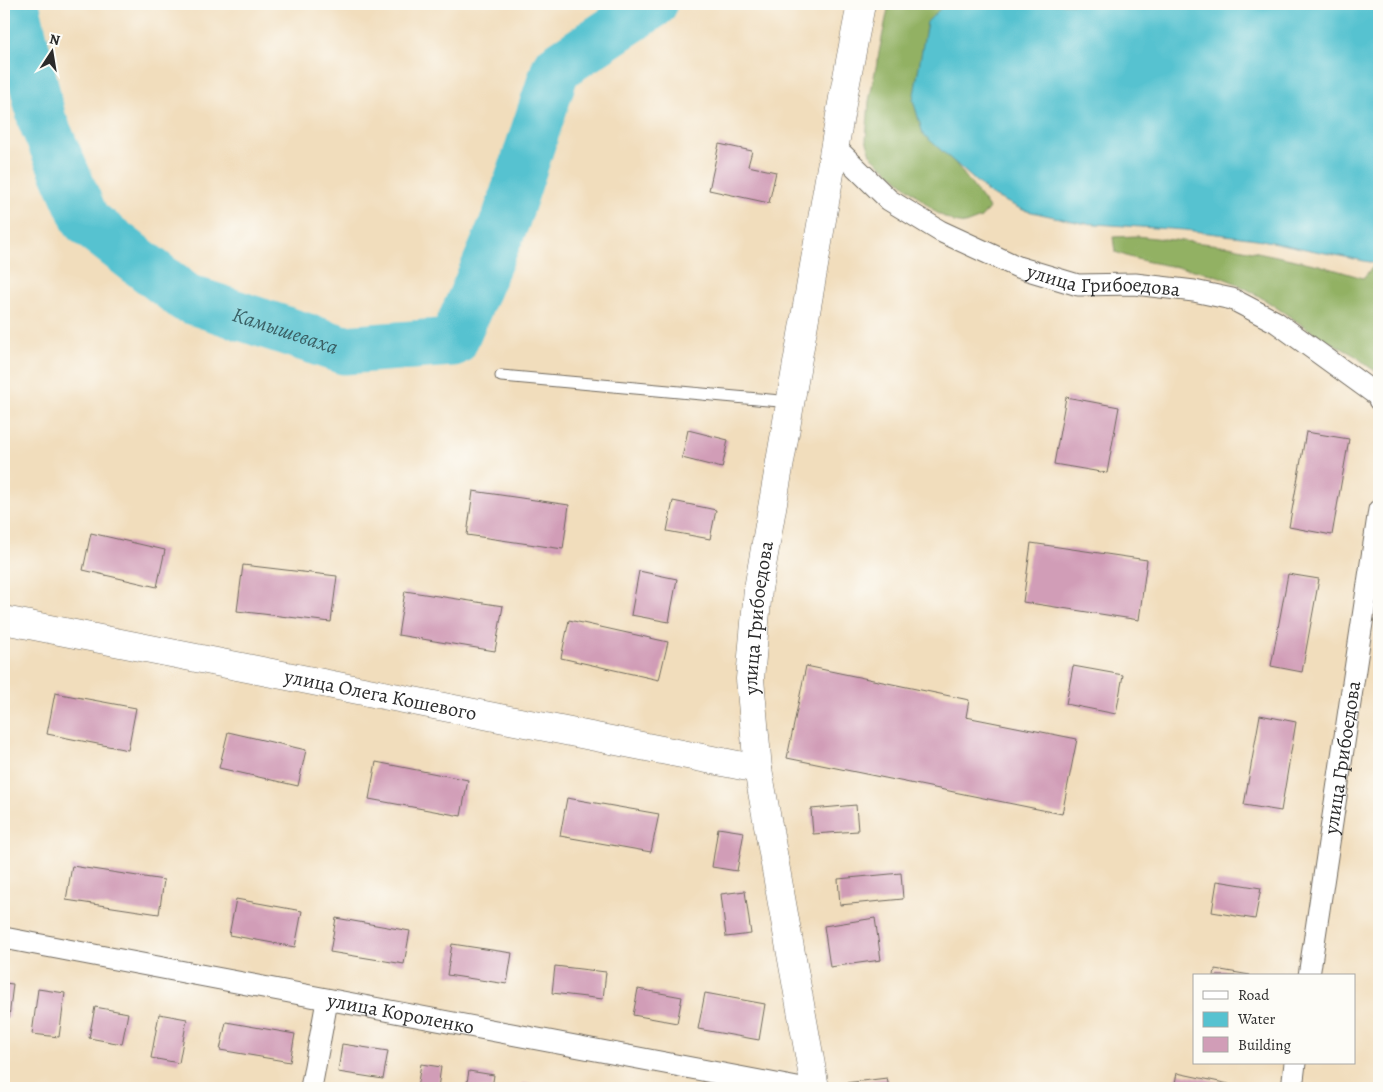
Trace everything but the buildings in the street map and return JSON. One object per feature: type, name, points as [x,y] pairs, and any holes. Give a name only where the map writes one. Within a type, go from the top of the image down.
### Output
[{"type":"street","name":"улица Грибоедова","points":[[815,1088],[758,769],[750,679],[758,589],[861,4]]},
{"type":"street","name":"улица Грибоедова","points":[[835,147],[889,200],[940,231],[1018,267],[1078,285],[1135,284],[1194,291],[1232,299],[1276,322],[1379,398]]},
{"type":"street","name":"улица Грибоедова","points":[[1309,974],[1379,510]]},
{"type":"street","name":"улица Олега Кошевого","points":[[4,620],[758,769]]},
{"type":"street","name":"улица Короленко","points":[[4,938],[327,1001],[797,1088]]},
{"type":"street","points":[[312,1088],[327,1001]]},
{"type":"street","points":[[1292,1088],[1295,1064]]},
{"type":"lane","points":[[501,376],[791,402]]},
{"type":"green space","points":[[889,4],[1011,4],[935,136],[989,208],[981,218],[965,224],[954,222],[937,213],[872,157],[866,140],[869,101]]},
{"type":"green space","points":[[1137,236],[1229,246],[1319,265],[1363,278],[1379,260],[1379,372],[1233,282],[1204,272],[1145,261],[1115,252],[1113,237]]},
{"type":"water","points":[[945,4],[1379,4],[1379,264],[1257,239],[1185,230],[1081,223],[1023,210],[990,194],[923,134],[913,100],[927,22]]},
{"type":"waterway","name":"Камышеваха","points":[[15,4],[42,120],[86,221],[186,298],[344,350],[453,342],[506,219],[556,68],[653,4]]}]
